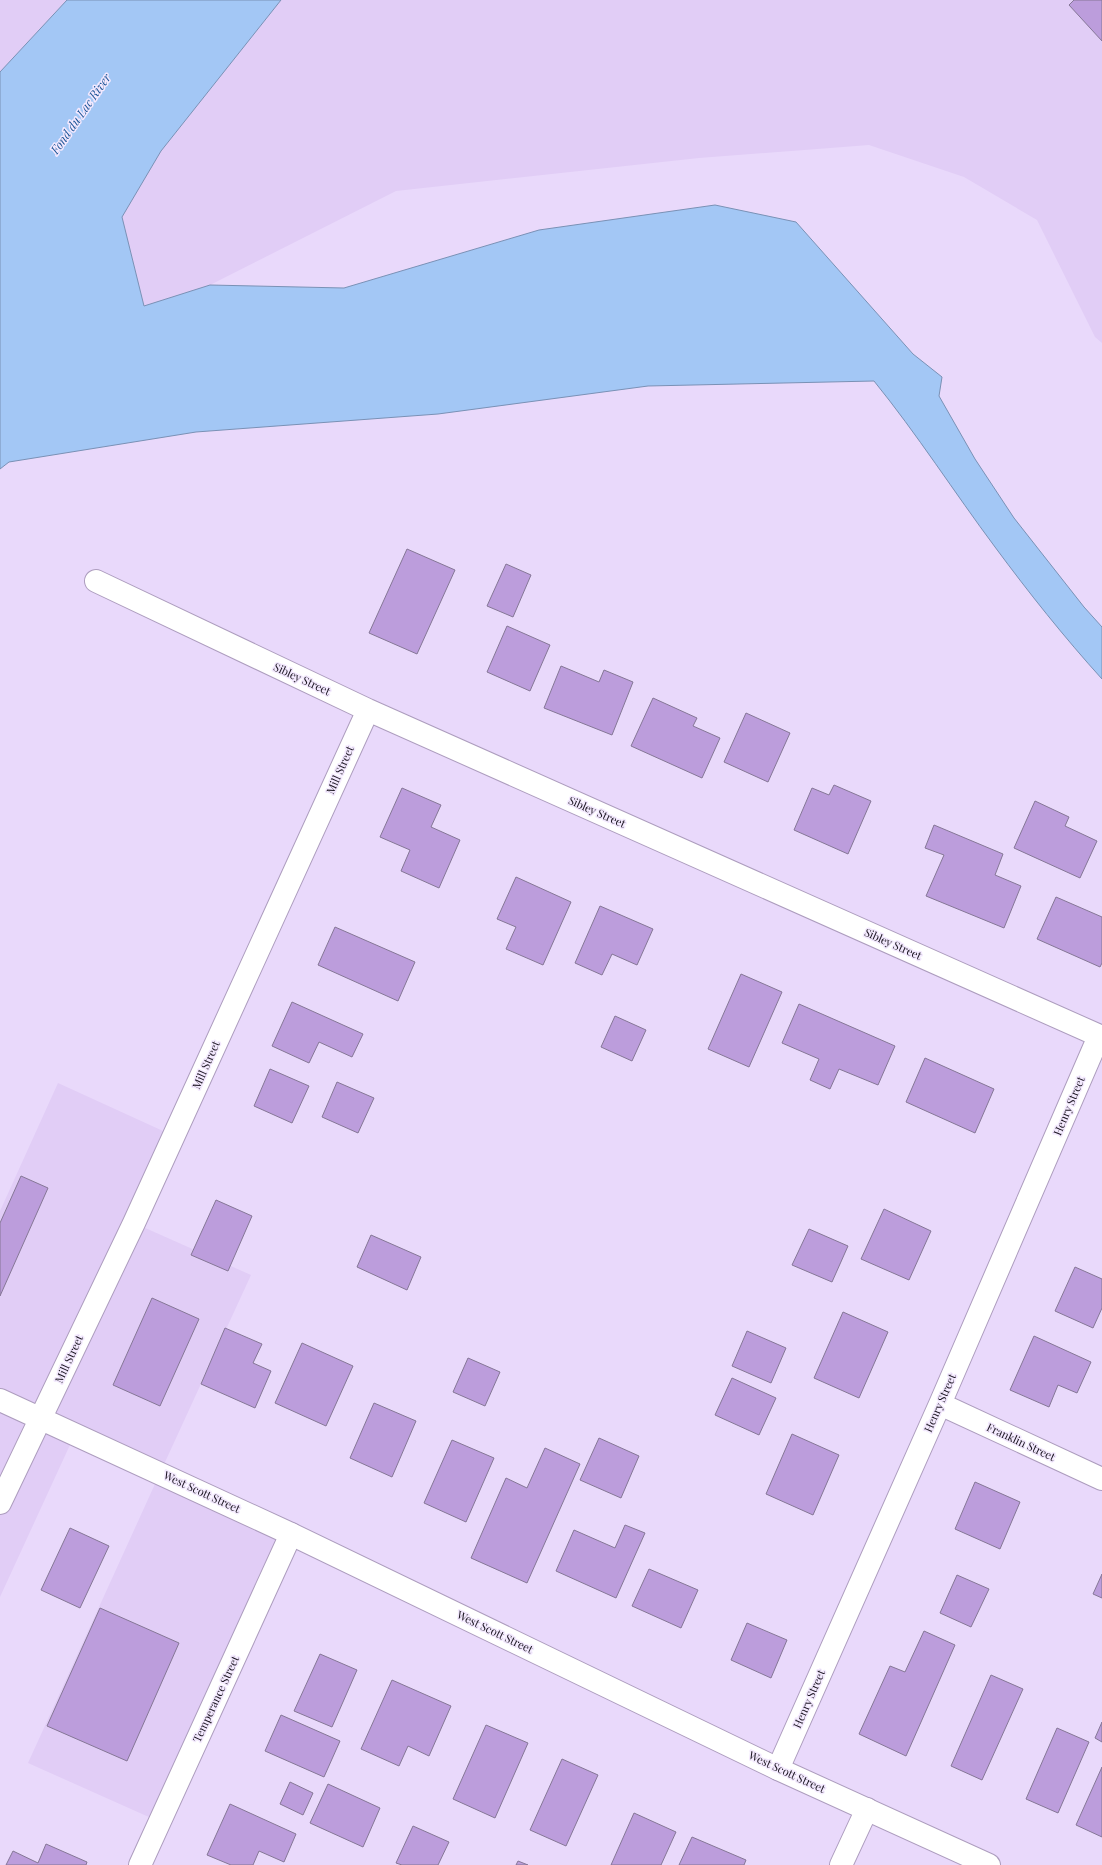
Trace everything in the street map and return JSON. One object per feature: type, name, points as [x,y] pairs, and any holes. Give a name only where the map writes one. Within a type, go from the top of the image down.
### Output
[{"type":"street","name":"Sibley Street","points":[[96,581],[368,710],[1101,1037]]},
{"type":"street","name":"Mill Street","points":[[0,1503],[134,1223],[368,710]]},
{"type":"street","name":"Henry Street","points":[[778,1769],[1101,1037]]},
{"type":"street","name":"West Scott Street","points":[[0,1400],[291,1534],[778,1769],[989,1865]]},
{"type":"street","name":"Franklin Street","points":[[940,1404],[1102,1479]]},
{"type":"street","name":"Temperance Street","points":[[140,1865],[291,1534]]},
{"type":"street","points":[[841,1865],[867,1809]]},
{"type":"shaded area","points":[[0,0],[67,0],[0,72]]},
{"type":"shaded area","points":[[281,0],[1102,0],[1102,343],[1095,337],[1037,220],[964,177],[869,145],[699,158],[396,191],[210,285],[144,307],[122,217],[161,151]]},
{"type":"shaded area","points":[[58,1083],[174,1136],[134,1223],[251,1275],[160,1473],[75,1434],[0,1597],[0,1211]]},
{"type":"shaded area","points":[[160,1473],[291,1534],[160,1822],[28,1763]]},
{"type":"water","name":"Fond du Lac River","points":[[67,0],[281,0],[161,151],[122,217],[144,306],[210,285],[344,288],[539,230],[715,205],[796,222],[913,354],[942,377],[939,396],[975,459],[1014,518],[1084,607],[1102,627],[1102,679],[1060,631],[1021,581],[874,381],[648,386],[438,414],[196,432],[9,462],[0,469],[0,72]]},
{"type":"building","points":[[1074,0],[1102,0],[1102,41],[1069,5]]},
{"type":"building","points":[[407,549],[455,570],[417,654],[369,633]]},
{"type":"building","points":[[506,564],[531,575],[513,617],[487,606]]},
{"type":"building","points":[[507,626],[550,645],[530,691],[487,672]]},
{"type":"building","points":[[561,666],[599,682],[604,670],[633,682],[612,735],[544,708]]},
{"type":"building","points":[[653,698],[697,718],[693,726],[720,738],[702,778],[631,746]]},
{"type":"building","points":[[746,713],[790,733],[768,782],[724,762]]},
{"type":"building","points":[[834,785],[871,801],[848,854],[794,830],[812,788],[829,795]]},
{"type":"building","points":[[402,788],[441,805],[431,827],[460,840],[439,888],[401,871],[410,850],[380,837]]},
{"type":"building","points":[[1035,801],[1069,817],[1065,826],[1097,841],[1080,878],[1014,848]]},
{"type":"building","points":[[934,825],[1003,854],[995,875],[1021,886],[1004,928],[926,896],[944,855],[925,848]]},
{"type":"building","points":[[516,877],[571,902],[543,965],[506,949],[516,927],[497,919]]},
{"type":"building","points":[[1056,897],[1102,917],[1102,963],[1100,967],[1037,939]]},
{"type":"building","points":[[600,906],[653,929],[637,965],[612,954],[602,975],[575,963]]},
{"type":"building","points":[[335,927],[415,962],[398,1001],[318,965]]},
{"type":"building","points":[[741,974],[782,992],[749,1067],[708,1049]]},
{"type":"building","points":[[292,1002],[363,1034],[352,1057],[319,1042],[309,1063],[272,1046]]},
{"type":"building","points":[[799,1004],[895,1046],[878,1085],[839,1069],[830,1089],[810,1080],[819,1059],[782,1043]]},
{"type":"building","points":[[615,1016],[646,1030],[632,1061],[601,1047]]},
{"type":"building","points":[[925,1058],[994,1089],[975,1133],[906,1102]]},
{"type":"building","points":[[270,1069],[309,1086],[292,1123],[254,1106]]},
{"type":"building","points":[[337,1082],[374,1098],[358,1133],[322,1117]]},
{"type":"building","points":[[21,1176],[48,1188],[0,1296],[0,1223]]},
{"type":"building","points":[[216,1200],[252,1216],[228,1271],[191,1255]]},
{"type":"building","points":[[884,1209],[931,1231],[909,1280],[861,1259]]},
{"type":"building","points":[[809,1229],[848,1246],[832,1282],[792,1265]]},
{"type":"building","points":[[371,1235],[421,1257],[407,1290],[357,1267]]},
{"type":"building","points":[[1075,1267],[1102,1279],[1102,1308],[1093,1328],[1055,1311]]},
{"type":"building","points":[[152,1298],[199,1319],[160,1406],[113,1385]]},
{"type":"building","points":[[843,1312],[888,1332],[859,1398],[814,1378]]},
{"type":"building","points":[[225,1328],[262,1344],[253,1363],[271,1371],[255,1408],[201,1384]]},
{"type":"building","points":[[747,1331],[786,1348],[771,1383],[732,1366]]},
{"type":"building","points":[[1034,1336],[1091,1362],[1077,1393],[1058,1385],[1049,1407],[1010,1390]]},
{"type":"building","points":[[302,1343],[353,1366],[326,1426],[275,1403]]},
{"type":"building","points":[[468,1358],[500,1372],[485,1406],[453,1392]]},
{"type":"building","points":[[732,1378],[776,1398],[759,1435],[715,1415]]},
{"type":"building","points":[[374,1403],[416,1421],[392,1477],[350,1458]]},
{"type":"building","points":[[792,1434],[839,1455],[813,1515],[766,1494]]},
{"type":"building","points":[[599,1438],[639,1456],[621,1498],[580,1480]]},
{"type":"building","points":[[452,1440],[494,1458],[466,1522],[424,1503]]},
{"type":"building","points":[[545,1448],[580,1464],[527,1583],[471,1558],[506,1478],[527,1488]]},
{"type":"building","points":[[975,1482],[1020,1502],[1000,1549],[955,1529]]},
{"type":"building","points":[[625,1525],[645,1533],[616,1598],[556,1571],[574,1530],[615,1548]]},
{"type":"building","points":[[70,1528],[109,1546],[80,1608],[41,1590]]},
{"type":"building","points":[[649,1569],[698,1590],[681,1628],[632,1606]]},
{"type":"building","points":[[1102,1574],[1102,1598],[1093,1594]]},
{"type":"building","points":[[957,1575],[989,1589],[971,1627],[940,1613]]},
{"type":"building","points":[[100,1608],[179,1643],[127,1761],[47,1726]]},
{"type":"building","points":[[747,1623],[787,1640],[771,1678],[731,1660]]},
{"type":"building","points":[[924,1631],[955,1645],[906,1756],[859,1734],[890,1666],[905,1672]]},
{"type":"building","points":[[320,1654],[357,1670],[332,1727],[294,1711]]},
{"type":"building","points":[[991,1675],[1023,1689],[982,1780],[951,1766]]},
{"type":"building","points":[[392,1680],[451,1706],[429,1756],[408,1746],[399,1766],[361,1749]]},
{"type":"building","points":[[281,1715],[340,1741],[324,1777],[265,1751]]},
{"type":"building","points":[[1102,1722],[1102,1742],[1095,1738]]},
{"type":"building","points":[[486,1725],[528,1743],[495,1818],[453,1799]]},
{"type":"building","points":[[1057,1728],[1089,1742],[1058,1813],[1026,1799]]},
{"type":"building","points":[[562,1759],[598,1775],[566,1846],[530,1830]]},
{"type":"building","points":[[1102,1767],[1102,1837],[1076,1825]]},
{"type":"building","points":[[290,1782],[313,1793],[303,1815],[280,1804]]},
{"type":"building","points":[[328,1784],[380,1808],[363,1847],[310,1823]]},
{"type":"building","points":[[230,1804],[296,1834],[284,1862],[259,1851],[253,1865],[231,1865],[207,1855]]},
{"type":"building","points":[[634,1813],[676,1832],[661,1865],[611,1865]]},
{"type":"building","points":[[413,1826],[449,1842],[438,1865],[402,1865],[396,1863]]},
{"type":"building","points":[[692,1837],[746,1860],[744,1865],[679,1865]]},
{"type":"building","points":[[46,1844],[87,1862],[86,1865],[6,1865],[13,1851],[38,1863]]},
{"type":"building","points":[[518,1861],[528,1865],[516,1865]]}]
